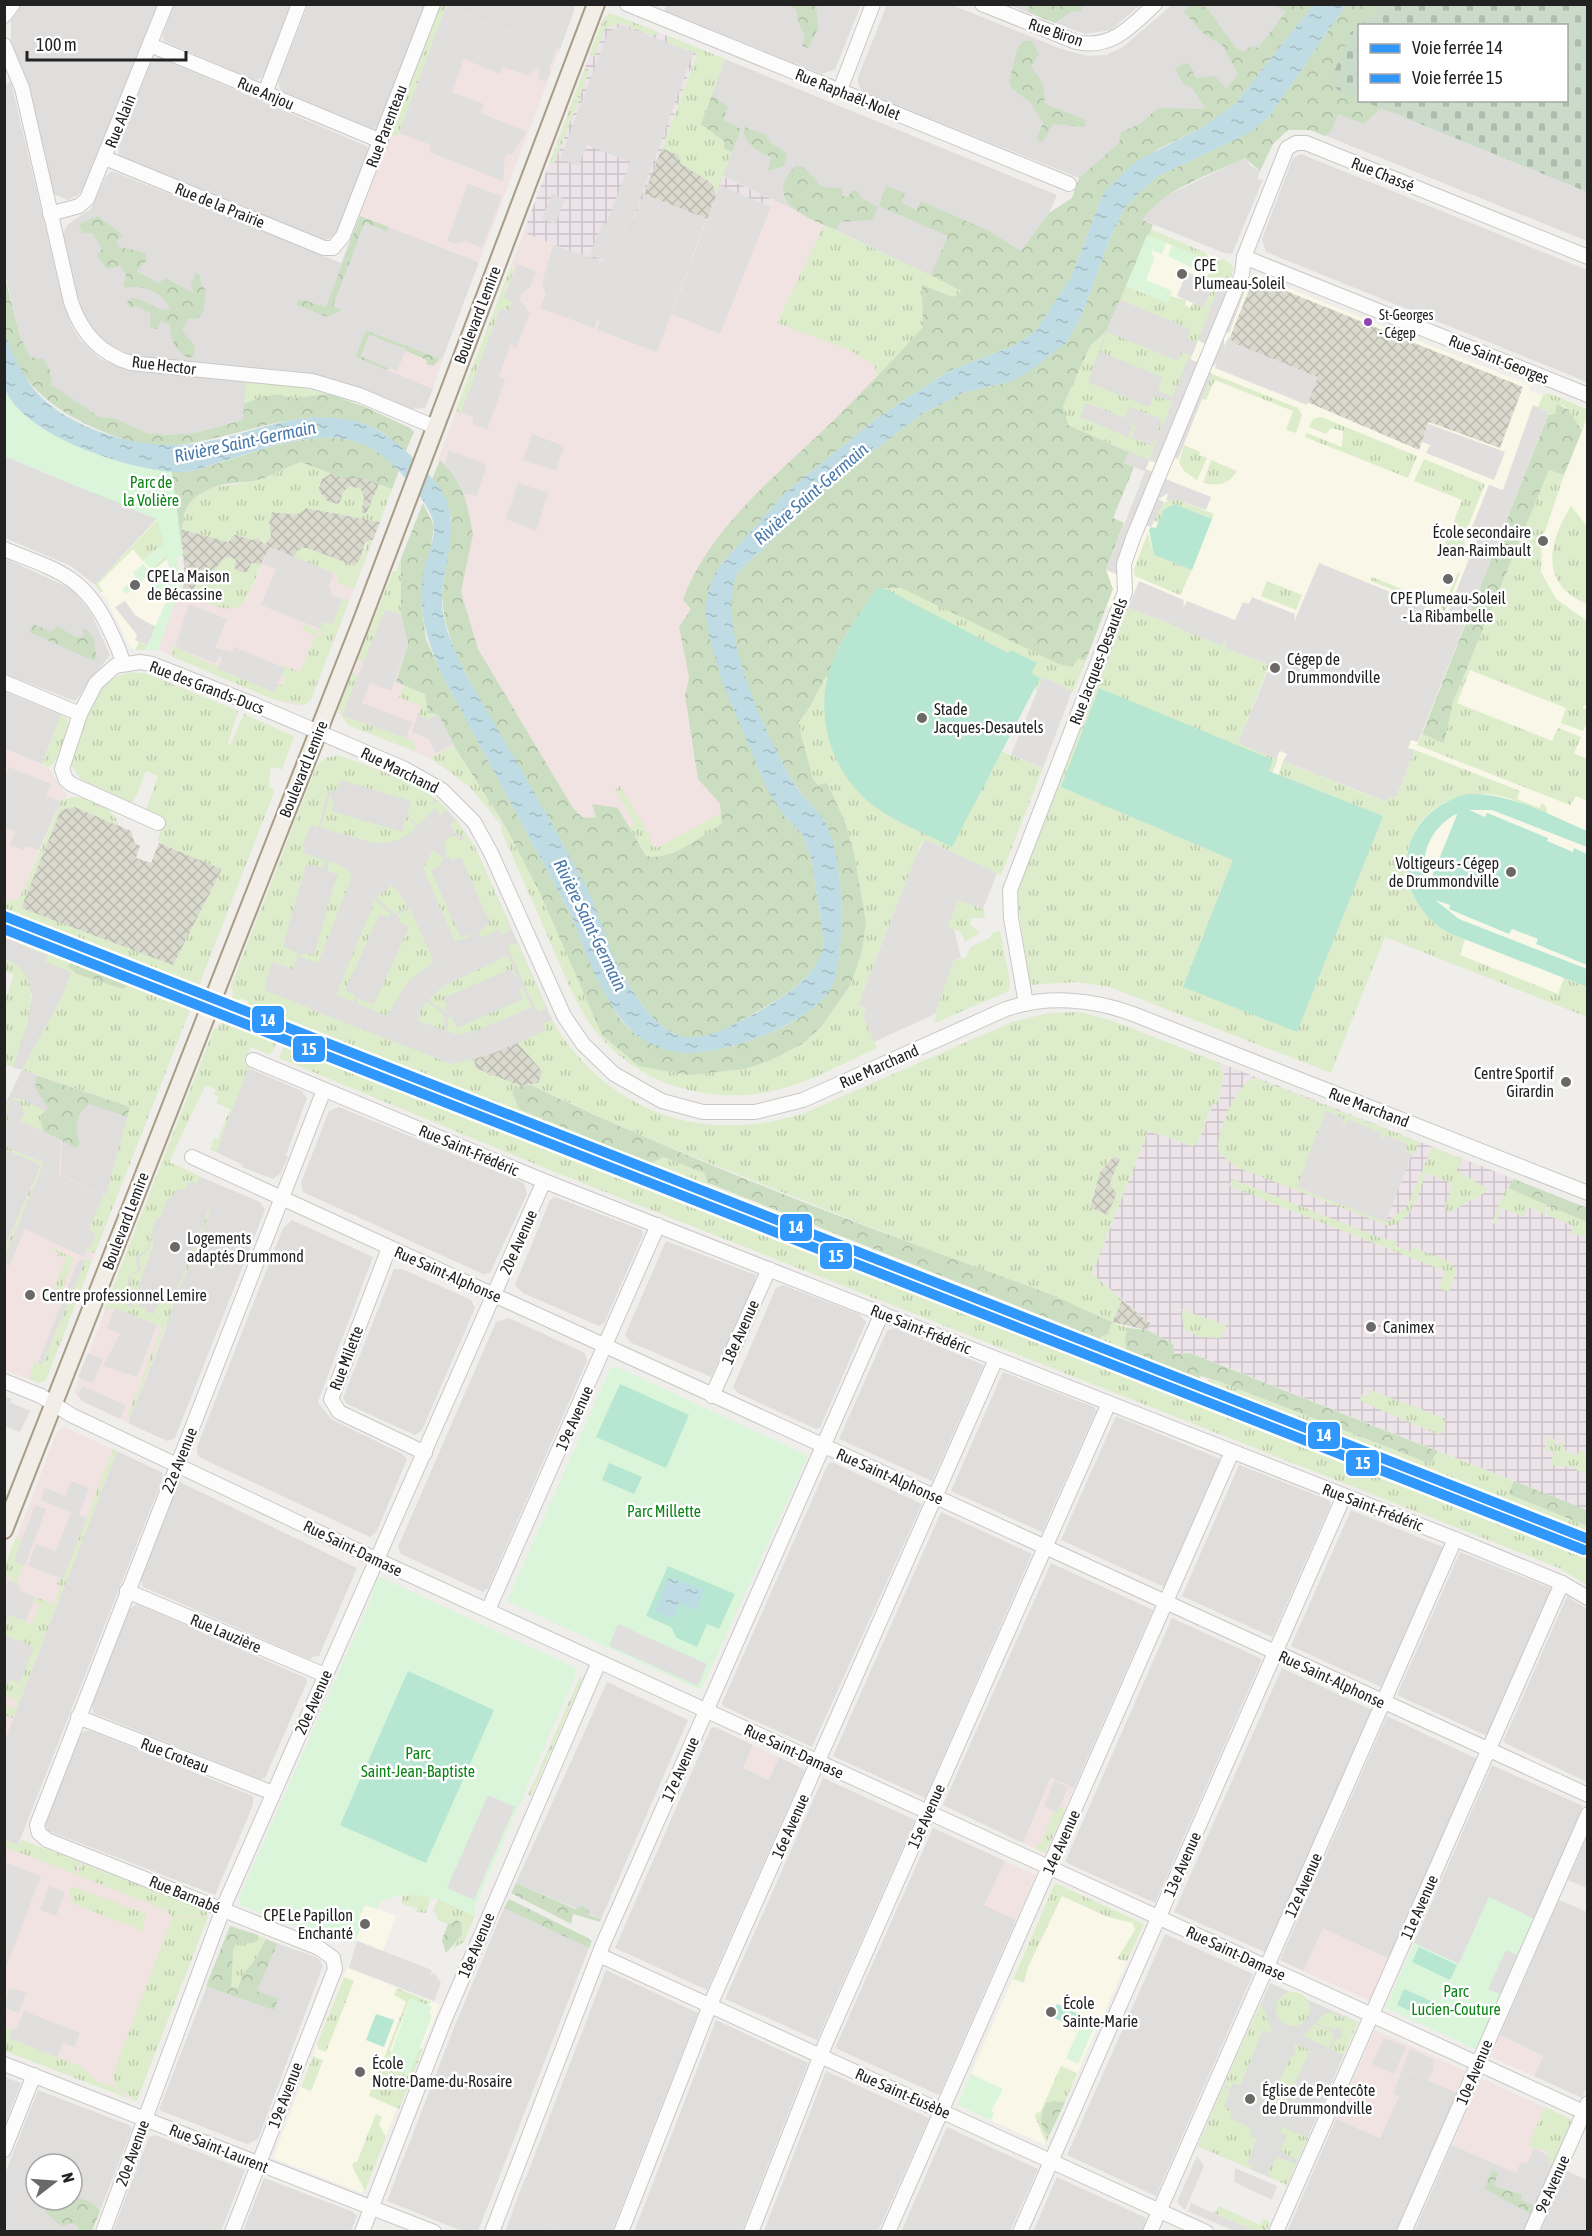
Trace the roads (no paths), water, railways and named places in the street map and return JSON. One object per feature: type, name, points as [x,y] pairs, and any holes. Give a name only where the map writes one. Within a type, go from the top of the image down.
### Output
[{"type":"main road","name":"Boulevard Lemire","points":[[4,1530],[8,1513],[54,1404],[317,733],[596,4]]},
{"type":"street","points":[[4,16],[13,4]]},
{"type":"street","name":"Rue Alain","points":[[50,214],[84,203],[105,158],[166,4]]},
{"type":"street","points":[[265,93],[299,4]]},
{"type":"street","name":"Rue Parenteau","points":[[336,246],[343,236],[433,4]]},
{"type":"street","name":"Rue Raphaël-Nolet","points":[[627,4],[1069,184]]},
{"type":"street","points":[[840,90],[873,4]]},
{"type":"street","name":"Rue Biron","points":[[982,4],[1076,42],[1093,44],[1116,38],[1155,4]]},
{"type":"street","name":"Rue Hector","points":[[4,45],[22,88],[67,288],[78,322],[95,343],[116,358],[141,364],[323,383],[435,427]]},
{"type":"street","name":"Rue Anjou","points":[[150,45],[381,141]]},
{"type":"street","name":"Rue Chassé","points":[[1244,257],[1283,153],[1291,145],[1301,142],[1587,257]]},
{"type":"street","name":"Rue de la Prairie","points":[[105,158],[324,248],[336,246]]},
{"type":"street","name":"Rue Saint-Georges","points":[[1244,257],[1587,395]]},
{"type":"street","name":"Rue Jacques-Desautels","points":[[1026,1004],[1011,918],[1010,890],[1125,592],[1125,559],[1243,271],[1244,257]]},
{"type":"street","points":[[4,549],[64,574],[86,590],[107,625],[123,663],[103,675],[91,690],[63,762],[66,780],[158,823]]},
{"type":"street","name":"Rue des Grands-Ducs","points":[[123,663],[152,664],[317,733]]},
{"type":"street","points":[[4,682],[80,714]]},
{"type":"street","name":"Rue Marchand","points":[[317,733],[418,776],[442,790],[466,811],[487,844],[557,1001],[575,1033],[614,1074],[662,1101],[695,1110],[719,1113],[748,1113],[779,1107],[838,1084],[1006,1009],[1026,1004],[1083,1001],[1115,1008],[1587,1193]]},
{"type":"street","name":"Rue Saint-Frédéric","points":[[253,1060],[544,1181],[1455,1539],[1562,1583],[1587,1598]]},
{"type":"street","name":"22e Avenue","points":[[38,1831],[39,1818],[324,1090]]},
{"type":"street","name":"Rue Saint-Alphonse","points":[[192,1157],[1587,1795]]},
{"type":"street","name":"20e Avenue","points":[[103,2232],[223,1910],[544,1181]]},
{"type":"street","name":"19e Avenue","points":[[488,1610],[658,1225]]},
{"type":"street","name":"Rue Milette","points":[[389,1248],[331,1400],[339,1412],[425,1453]]},
{"type":"street","name":"18e Avenue","points":[[712,1396],[769,1269]]},
{"type":"street","name":"17e Avenue","points":[[492,2232],[599,1955],[882,1313]]},
{"type":"street","name":"16e Avenue","points":[[621,2232],[710,2005],[996,1359]]},
{"type":"street","name":"Rue Saint-Damase","points":[[4,1381],[54,1404],[71,1415],[705,1711],[1586,2110]]},
{"type":"street","name":"15e Avenue","points":[[751,2232],[820,2055],[1109,1403]]},
{"type":"street","name":"14e Avenue","points":[[888,2232],[1232,1452]]},
{"type":"street","name":"13e Avenue","points":[[1020,2232],[1344,1496]]},
{"type":"street","name":"12e Avenue","points":[[1150,2232],[1455,1539]]},
{"type":"street","name":"11e Avenue","points":[[1276,2232],[1562,1583]]},
{"type":"street","name":"Rue Lauzière","points":[[127,1591],[325,1676]]},
{"type":"street","name":"18e Avenue","points":[[362,2232],[444,2021],[599,1662]]},
{"type":"street","name":"Rue Croteau","points":[[78,1717],[273,1793]]},
{"type":"street","name":"10e Avenue","points":[[1404,2232],[1587,1814]]},
{"type":"street","name":"Rue Barnabé","points":[[38,1831],[47,1840],[319,1948],[333,1958]]},
{"type":"street","name":"Rue Saint-Eusèbe","points":[[599,1955],[1206,2232]]},
{"type":"street","name":"19e Avenue","points":[[232,2232],[335,1969],[333,1958]]},
{"type":"street","name":"Rue Saint-Laurent","points":[[4,2064],[434,2232]]},
{"type":"street","points":[[4,2150],[34,2075]]},
{"type":"street","name":"9e Avenue","points":[[1531,2232],[1586,2110]]},
{"type":"water","name":"Rivière Saint-Germain","points":[[1313,5],[1346,5],[1269,117],[1249,133],[1156,177],[1126,206],[1109,241],[1081,317],[1066,343],[1027,373],[1009,382],[962,393],[922,414],[843,474],[737,573],[732,596],[733,623],[738,652],[758,711],[783,764],[798,790],[826,824],[837,858],[841,920],[839,959],[836,976],[829,992],[815,1007],[795,1020],[749,1041],[726,1048],[687,1053],[658,1047],[633,1032],[613,1008],[597,978],[572,917],[442,675],[428,638],[422,602],[423,575],[434,526],[429,510],[417,492],[391,463],[372,449],[352,441],[330,438],[286,443],[186,472],[161,471],[110,459],[57,436],[34,422],[17,407],[4,384],[4,331],[24,375],[48,403],[66,416],[109,435],[133,441],[178,445],[219,439],[294,420],[313,417],[333,418],[354,421],[377,430],[409,454],[436,483],[449,509],[450,538],[443,582],[442,607],[454,649],[468,678],[544,809],[587,889],[620,969],[643,1006],[666,1029],[684,1037],[715,1033],[775,1002],[796,987],[814,968],[824,944],[812,861],[802,834],[784,815],[768,791],[723,684],[709,636],[705,612],[708,592],[717,569],[786,492],[877,418],[949,371],[1011,347],[1035,332],[1071,277],[1104,192],[1135,162],[1201,128],[1235,104]]},
{"type":"water","points":[[669,1577],[704,1590],[696,1611],[679,1603],[673,1619],[655,1611]]},
{"type":"rail line","name":"14","points":[[4,916],[1588,1539]]},
{"type":"rail line","name":"15","points":[[4,929],[1584,1550]]},
{"type":"place","name":"CPE Plumeau-Soleil","points":[[1182,274]]},
{"type":"place","name":"St-Georges - Cégep","points":[[1368,322]]},
{"type":"place","name":"École secondaire Jean-Raimbault","points":[[1543,541]]},
{"type":"place","name":"CPE Plumeau-Soleil - La Ribambelle","points":[[1448,579]]},
{"type":"place","name":"CPE La Maison de Bécassine","points":[[135,585]]},
{"type":"place","name":"Cégep de Drummondville","points":[[1275,668]]},
{"type":"place","name":"Stade Jacques-Desautels","points":[[922,718]]},
{"type":"place","name":"Voltigeurs - Cégep de Drummondville","points":[[1511,872]]},
{"type":"place","name":"Centre Sportif Girardin","points":[[1566,1082]]},
{"type":"place","name":"Logements adaptés Drummond","points":[[175,1247]]},
{"type":"place","name":"Centre professionnel Lemire","points":[[30,1295]]},
{"type":"place","name":"Canimex","points":[[1371,1327]]},
{"type":"place","name":"CPE Le Papillon Enchanté","points":[[365,1924]]},
{"type":"place","name":"École Sainte-Marie","points":[[1051,2012]]},
{"type":"place","name":"École Notre-Dame-du-Rosaire","points":[[360,2072]]},
{"type":"place","name":"Église de Pentecôte de Drummondville","points":[[1250,2099]]},
{"type":"park label","name":"Parc de la Volière","points":[[151,491]]},
{"type":"park label","name":"Parc Millette","points":[[664,1511]]},
{"type":"park label","name":"Parc Saint-Jean-Baptiste","points":[[418,1762]]},
{"type":"park label","name":"Parc Lucien-Couture","points":[[1456,2000]]}]
